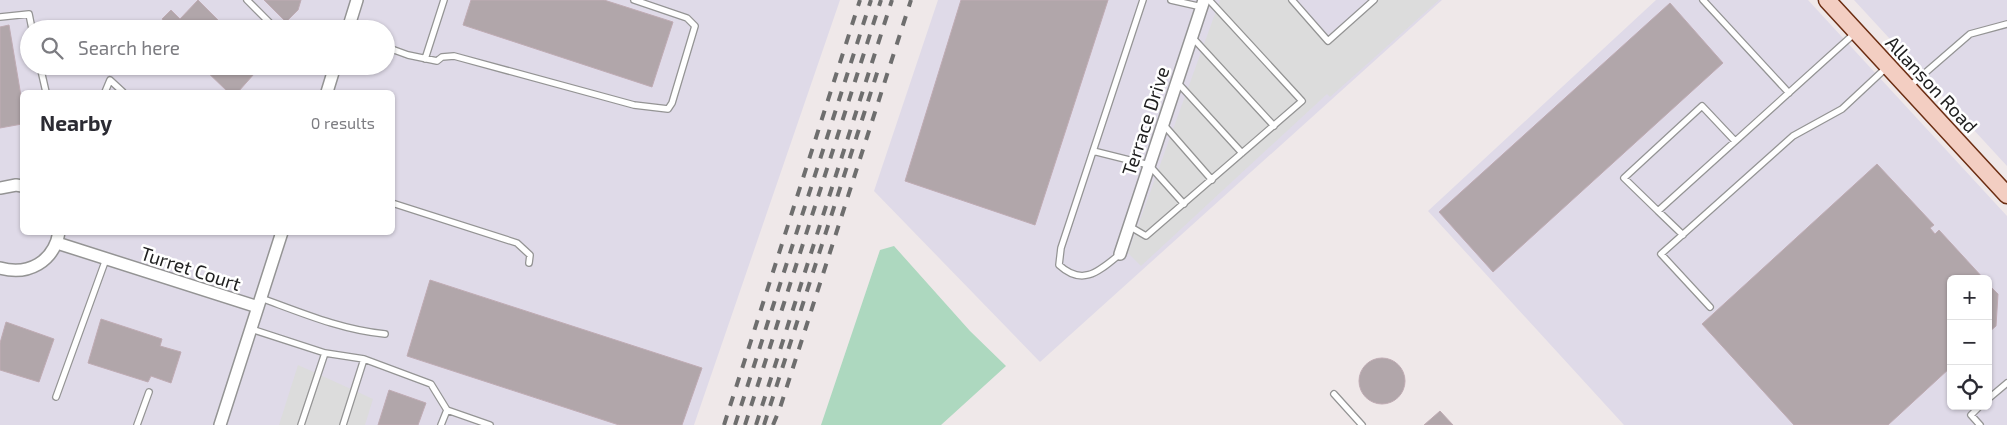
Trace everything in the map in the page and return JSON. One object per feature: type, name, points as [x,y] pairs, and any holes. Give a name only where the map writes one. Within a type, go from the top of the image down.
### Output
[{"type":"street","points":[[351,20],[357,0]]},
{"type":"street","name":"Allanson Road","points":[[1827,0],[2007,195]]},
{"type":"street","name":"Terrace Drive","points":[[1120,254],[1205,2]]},
{"type":"street","points":[[328,90],[332,75]]},
{"type":"street","points":[[0,188],[20,186]]},
{"type":"street","points":[[220,425],[281,235]]},
{"type":"street","name":"Turret Court","points":[[0,268],[11,271],[26,270],[39,265],[50,256],[58,238],[106,259],[260,302]]},
{"type":"lane","points":[[247,0],[267,20]]},
{"type":"lane","points":[[425,58],[444,0]]},
{"type":"lane","points":[[395,50],[437,61],[442,57],[454,56],[634,105],[668,109],[672,103],[696,26],[687,18],[634,0]]},
{"type":"lane","points":[[1120,254],[1107,265],[1091,274],[1080,277],[1068,273],[1059,265],[1061,248],[1143,0]]},
{"type":"lane","points":[[1129,226],[1146,236],[1302,101],[1205,2],[1171,0]]},
{"type":"lane","points":[[1292,0],[1328,42],[1374,0]]},
{"type":"lane","points":[[1703,0],[1790,92]]},
{"type":"lane","points":[[0,17],[29,14],[30,20]]},
{"type":"lane","points":[[1908,88],[1970,34],[2007,24]]},
{"type":"lane","points":[[1658,211],[1857,32]]},
{"type":"lane","points":[[1192,38],[1274,126]]},
{"type":"lane","points":[[1710,307],[1661,254],[1794,136],[1842,109],[1888,66]]},
{"type":"lane","points":[[42,75],[46,90]]},
{"type":"lane","points":[[106,90],[110,80],[121,90]]},
{"type":"lane","points":[[1177,82],[1242,153]]},
{"type":"lane","points":[[1683,235],[1624,178],[1702,106],[1735,141]]},
{"type":"lane","points":[[1163,124],[1212,180]]},
{"type":"lane","points":[[1093,151],[1149,164],[1184,204]]},
{"type":"lane","points":[[395,203],[517,243],[530,255],[529,262]]},
{"type":"lane","points":[[56,397],[106,259]]},
{"type":"lane","points":[[260,302],[360,332],[386,334]]},
{"type":"lane","points":[[251,329],[325,353],[364,359],[431,384],[447,410],[490,425]]},
{"type":"lane","points":[[301,425],[325,353]]},
{"type":"lane","points":[[343,425],[364,359]]},
{"type":"lane","points":[[1992,396],[2007,383]]},
{"type":"lane","points":[[137,425],[149,392]]},
{"type":"lane","points":[[1334,394],[1362,425]]},
{"type":"lane","points":[[442,425],[447,410]]},
{"type":"lane","points":[[1976,410],[1971,415],[1980,425]]},
{"type":"shaded area","points":[[0,0],[840,0],[694,425],[0,425]]},
{"type":"shaded area","points":[[938,0],[1442,0],[1040,362],[874,191]]},
{"type":"shaded area","points":[[1220,0],[1291,0],[1328,41],[1374,0],[1439,0],[1330,97],[1327,94],[1141,266],[1128,253]]},
{"type":"shaded area","points":[[1656,0],[1808,0],[2007,216],[2007,425],[1624,425],[1428,211]]},
{"type":"shaded area","points":[[1854,0],[2007,0],[2007,166]]},
{"type":"shaded area","points":[[894,246],[970,331],[1006,366],[941,425],[821,425],[880,250]]},
{"type":"shaded area","points":[[298,365],[373,399],[365,425],[279,425]]},
{"type":"building","points":[[198,0],[218,20],[162,19],[171,10],[180,19]]},
{"type":"building","points":[[264,0],[301,0],[298,10],[288,20],[284,20]]},
{"type":"building","points":[[471,0],[604,0],[673,22],[652,87],[463,25]]},
{"type":"building","points":[[961,0],[1108,0],[1035,225],[905,181]]},
{"type":"building","points":[[1670,3],[1723,63],[1493,272],[1439,212]]},
{"type":"building","points":[[9,25],[20,90],[20,124],[0,128],[0,27]]},
{"type":"building","points":[[210,75],[253,75],[240,90],[226,90]]},
{"type":"building","points":[[1877,164],[1934,225],[1930,228],[1935,234],[1939,230],[1980,275],[1947,275],[1947,371],[1888,425],[1794,425],[1702,324]]},
{"type":"building","points":[[430,280],[702,368],[682,425],[619,425],[407,356]]},
{"type":"building","points":[[1992,288],[1998,294],[1996,326],[1992,330]]},
{"type":"building","points":[[101,319],[162,339],[160,346],[181,352],[171,383],[151,376],[148,382],[88,363]]},
{"type":"building","points":[[6,322],[54,339],[39,382],[0,370],[0,343]]},
{"type":"building","points":[[1382,358],[1395,362],[1401,368],[1405,381],[1401,394],[1395,400],[1382,404],[1369,400],[1363,394],[1359,381],[1363,368],[1369,362]]},
{"type":"building","points":[[389,390],[426,403],[418,425],[378,425]]},
{"type":"building","points":[[1440,411],[1453,425],[1424,425]]},
{"type":"railway","points":[[724,425],[860,0]]},
{"type":"railway","points":[[735,425],[871,0]]},
{"type":"railway","points":[[745,425],[881,0]]},
{"type":"railway","points":[[756,425],[892,0]]},
{"type":"railway","points":[[773,425],[911,0]]},
{"type":"railway","points":[[764,425],[878,70]]}]
